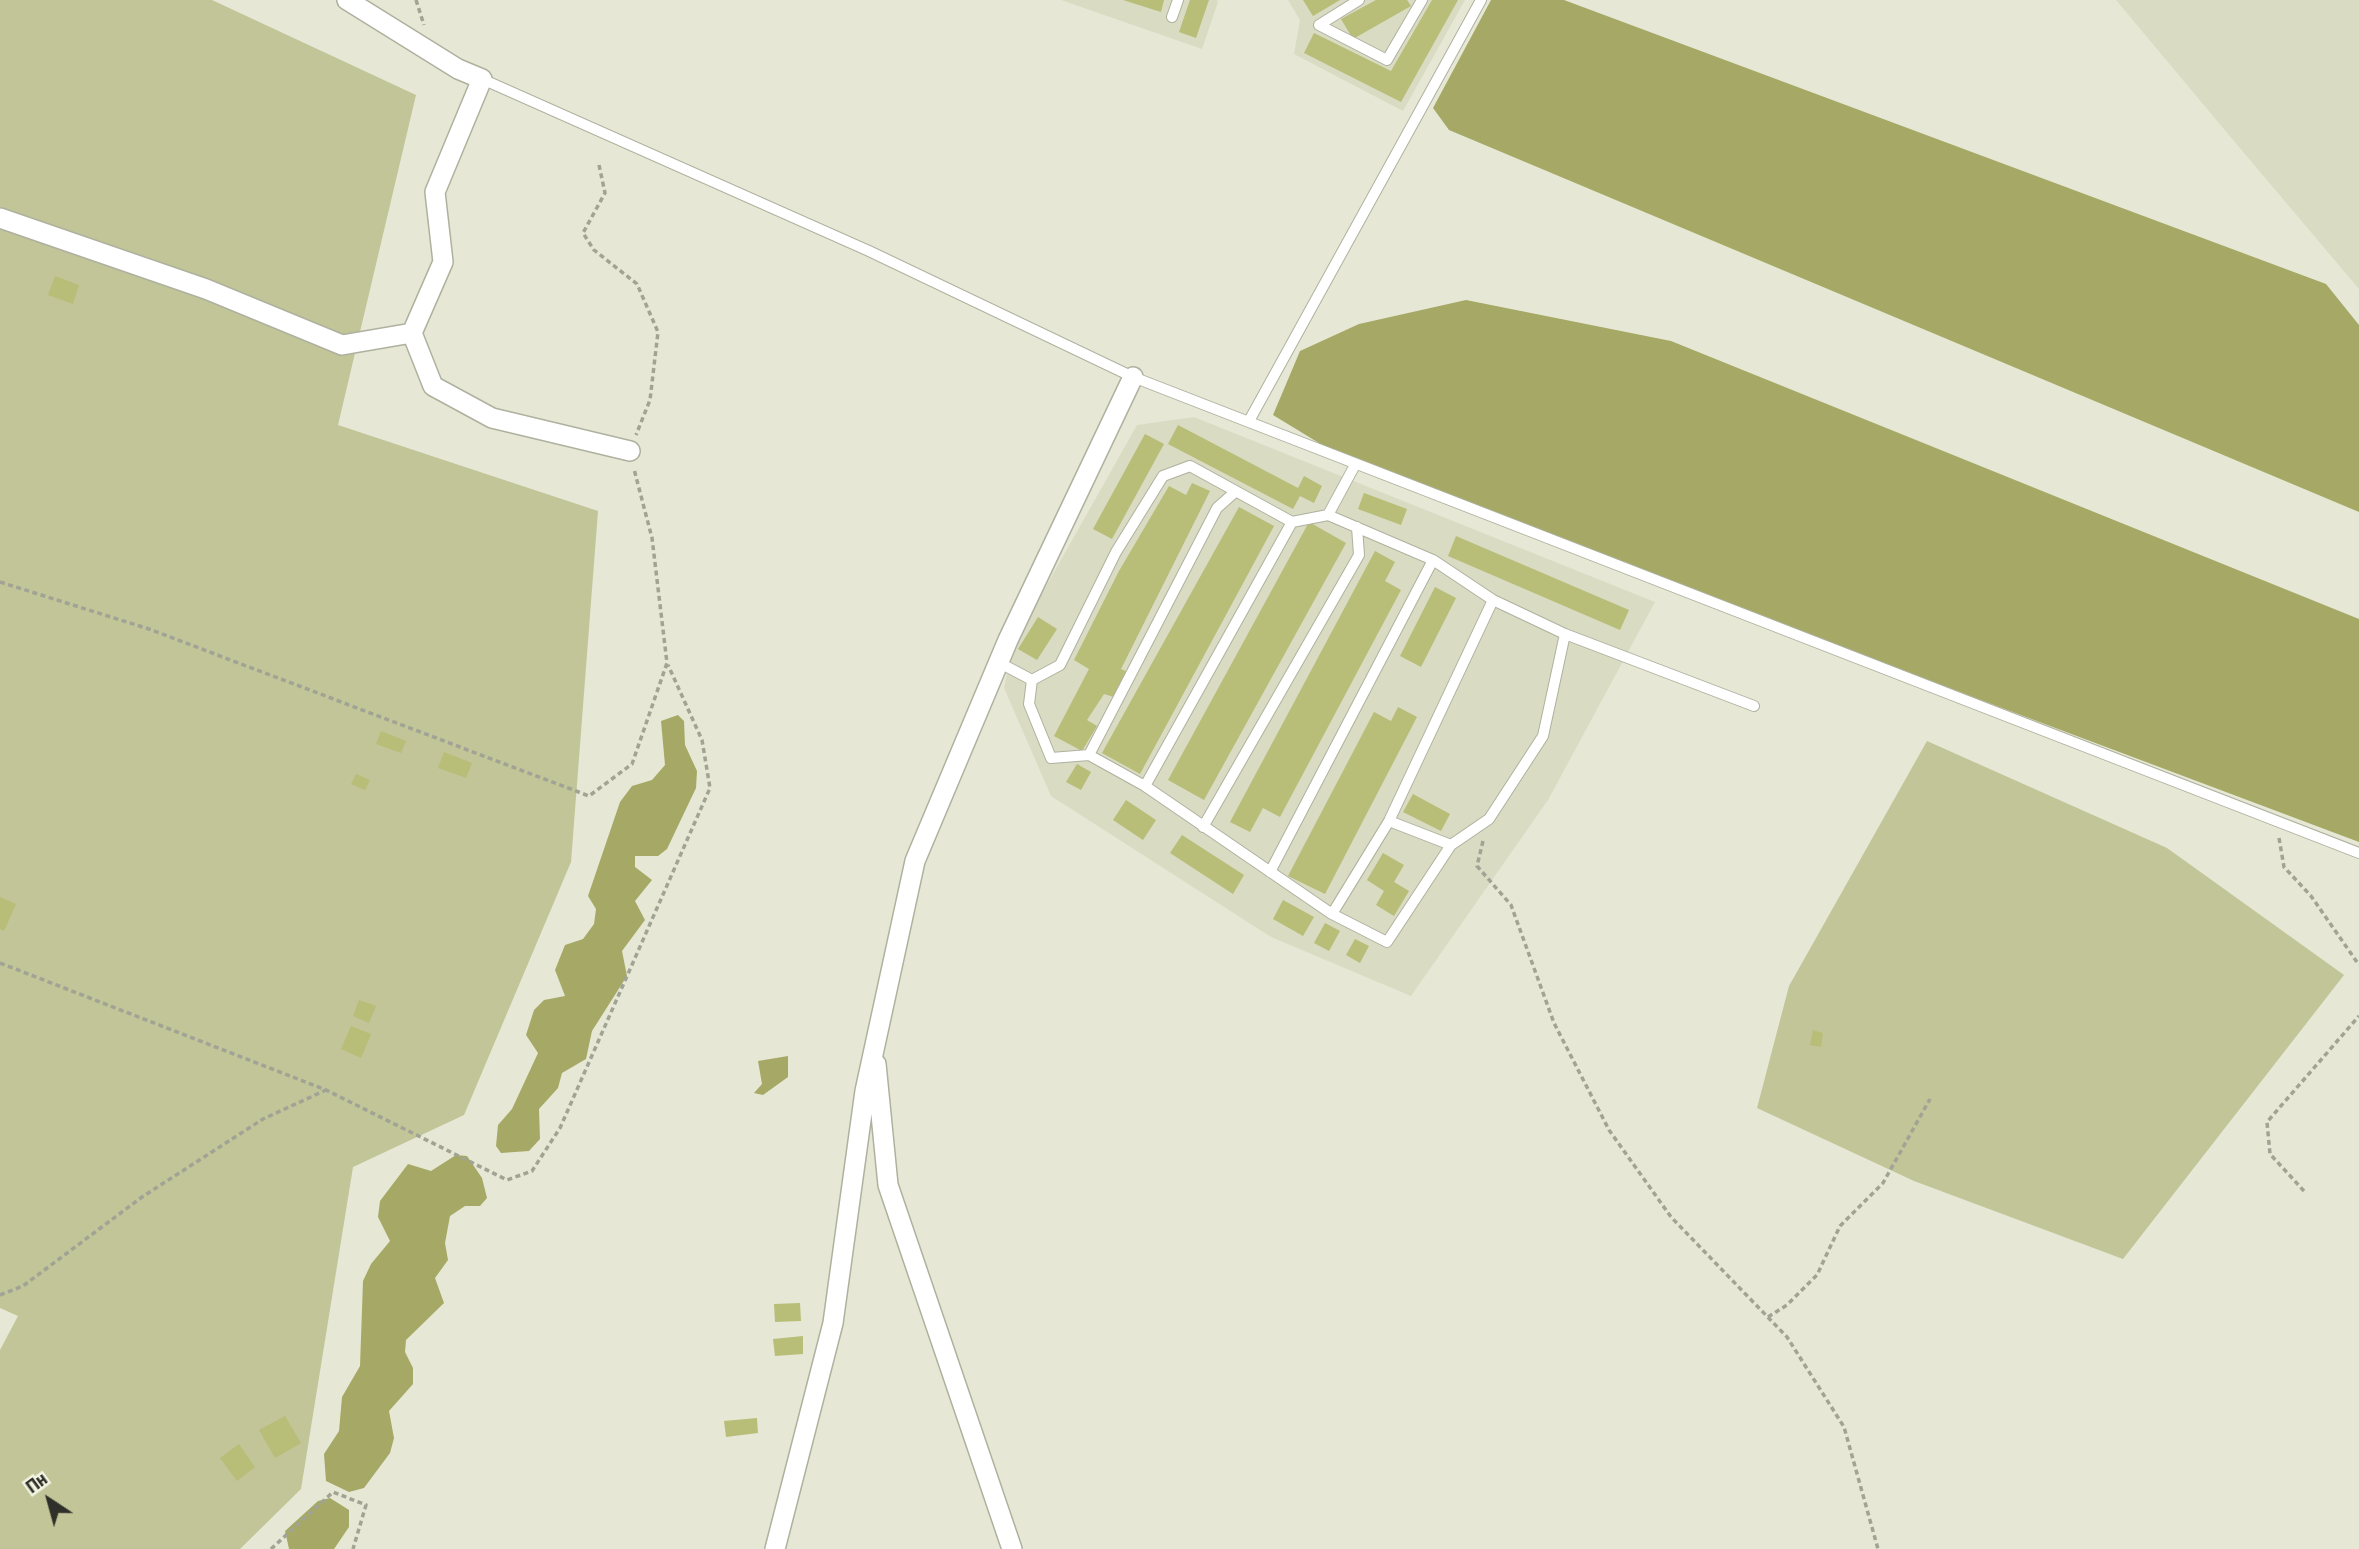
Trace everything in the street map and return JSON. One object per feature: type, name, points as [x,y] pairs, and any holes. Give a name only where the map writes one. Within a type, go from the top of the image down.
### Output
[{"type":"street","points":[[347,0],[458,69],[482,79],[435,192],[443,262],[412,333],[433,386],[492,418],[630,451]]},
{"type":"street","points":[[0,218],[206,289],[342,345],[412,333]]},
{"type":"street","points":[[775,1549],[833,1323],[865,1091],[915,861],[998,662],[1133,377]]},
{"type":"street","points":[[874,1046],[888,1185],[1012,1549]]},
{"type":"lane","points":[[1171,17],[1178,0]]},
{"type":"lane","points":[[1359,0],[1319,24],[1387,60],[1422,0]]},
{"type":"lane","points":[[1249,421],[1481,0]]},
{"type":"lane","points":[[482,79],[869,251],[1133,377],[2359,853]]},
{"type":"lane","points":[[1328,515],[1355,465]]},
{"type":"lane","points":[[1032,680],[1060,665],[1116,552],[1163,476],[1189,466],[1292,522],[1328,515],[1433,560],[1493,600],[1564,634],[1754,706]]},
{"type":"lane","points":[[1089,755],[1217,508],[1235,492]]},
{"type":"lane","points":[[1144,786],[1292,522]]},
{"type":"lane","points":[[1203,827],[1359,555],[1357,527]]},
{"type":"lane","points":[[1270,872],[1433,560]]},
{"type":"lane","points":[[1332,914],[1389,821],[1493,600]]},
{"type":"lane","points":[[1032,680],[1029,704],[1051,758],[1089,755],[1144,786],[1332,914],[1387,942],[1451,845],[1489,819],[1543,736],[1564,634]]},
{"type":"lane","points":[[998,662],[1032,680]]},
{"type":"lane","points":[[1389,821],[1451,845]]},
{"type":"path","points":[[0,963],[92,1002],[326,1090],[507,1180],[531,1171],[560,1128],[710,788],[702,740],[667,663],[652,538],[630,451],[650,400],[659,332],[636,284],[594,250],[583,233],[605,193],[599,165]]},
{"type":"path","points":[[0,582],[149,629],[589,796],[632,764],[667,663]]},
{"type":"path","points":[[1489,819],[1477,866],[1511,905],[1554,1023],[1609,1130],[1671,1217],[1787,1337],[1844,1427],[1878,1549]]},
{"type":"path","points":[[2277,822],[2284,867],[2311,896],[2359,965]]},
{"type":"path","points":[[2304,1191],[2270,1154],[2267,1122],[2359,1016]]},
{"type":"path","points":[[0,1295],[23,1286],[142,1197],[263,1119],[326,1090]]},
{"type":"path","points":[[1768,1317],[1787,1305],[1817,1275],[1840,1226],[1883,1183],[1930,1099]]},
{"type":"path","points":[[271,1549],[332,1492],[366,1505],[353,1549]]},
{"type":"shaded area","points":[[1061,0],[1217,0],[1218,2],[1202,49]]},
{"type":"shaded area","points":[[1288,0],[1465,0],[1403,111],[1294,54],[1300,20]]},
{"type":"shaded area","points":[[2116,0],[2359,0],[2359,289],[2228,134]]},
{"type":"shaded area","points":[[1194,417],[1655,602],[1548,800],[1411,996],[1271,937],[1051,796],[1004,688],[1013,645],[1137,425]]},
{"type":"green space","points":[[0,0],[212,0],[416,95],[338,425],[598,511],[571,862],[464,1115],[353,1167],[301,1489],[240,1549],[0,1549],[0,1350],[18,1316],[0,1308]]},
{"type":"green space","points":[[1491,0],[1564,0],[2326,284],[2359,325],[2359,512],[1449,130],[1433,108]]},
{"type":"green space","points":[[1466,300],[1671,341],[2359,619],[2359,842],[1355,465],[1273,415],[1300,351],[1359,324]]},
{"type":"green space","points":[[678,715],[684,721],[685,745],[697,771],[696,788],[667,849],[658,856],[635,856],[635,867],[652,880],[635,901],[645,920],[622,951],[627,976],[592,1031],[586,1059],[562,1073],[558,1088],[539,1109],[540,1139],[529,1151],[501,1153],[496,1146],[498,1125],[512,1109],[538,1053],[526,1035],[534,1010],[544,1000],[565,996],[555,970],[565,945],[583,939],[594,924],[596,909],[588,896],[620,802],[632,786],[652,780],[665,765],[661,721]]},
{"type":"green space","points":[[1927,741],[2167,848],[2344,975],[2123,1259],[1914,1181],[1757,1108],[1789,986]]},
{"type":"green space","points":[[788,1056],[788,1077],[763,1095],[754,1093],[762,1084],[758,1061]]},
{"type":"green space","points":[[456,1155],[467,1156],[482,1178],[487,1198],[480,1206],[465,1206],[450,1216],[445,1243],[448,1260],[435,1278],[444,1303],[406,1340],[405,1352],[413,1368],[413,1384],[389,1411],[394,1438],[390,1453],[364,1488],[349,1492],[326,1481],[324,1454],[339,1431],[342,1397],[360,1366],[363,1281],[371,1264],[390,1241],[378,1217],[380,1201],[408,1164],[431,1171]]},
{"type":"green space","points":[[330,1498],[349,1510],[349,1527],[334,1549],[289,1549],[285,1531],[318,1501]]},
{"type":"building","points":[[1123,0],[1164,0],[1161,12]]},
{"type":"building","points":[[1190,0],[1209,0],[1196,38],[1179,32]]},
{"type":"building","points":[[1303,0],[1340,0],[1313,16]]},
{"type":"building","points":[[1376,0],[1407,0],[1411,6],[1353,39],[1341,19]]},
{"type":"building","points":[[1432,0],[1458,0],[1401,102],[1304,53],[1314,33],[1391,71]]},
{"type":"building","points":[[55,276],[79,285],[73,304],[48,295]]},
{"type":"building","points":[[1178,425],[1298,488],[1304,476],[1322,486],[1314,503],[1300,496],[1293,509],[1168,444]]},
{"type":"building","points":[[1145,434],[1164,444],[1112,539],[1093,529]]},
{"type":"building","points":[[1192,483],[1210,491],[1121,669],[1128,672],[1114,697],[1104,694],[1087,720],[1097,726],[1082,751],[1054,736],[1089,669],[1074,660],[1119,571],[1169,486],[1186,495]]},
{"type":"building","points":[[1364,493],[1407,509],[1401,525],[1358,509]]},
{"type":"building","points":[[1239,507],[1274,526],[1140,774],[1102,753]]},
{"type":"building","points":[[1309,522],[1346,543],[1204,800],[1168,780]]},
{"type":"building","points":[[1456,536],[1629,610],[1620,630],[1448,556]]},
{"type":"building","points":[[1375,551],[1395,562],[1385,581],[1401,590],[1280,817],[1263,808],[1250,832],[1230,822]]},
{"type":"building","points":[[1435,587],[1456,598],[1421,667],[1400,656]]},
{"type":"building","points":[[1038,617],[1057,629],[1037,660],[1018,649]]},
{"type":"building","points":[[1398,707],[1417,717],[1325,894],[1288,876],[1374,712],[1391,721]]},
{"type":"building","points":[[381,731],[406,741],[401,753],[376,744]]},
{"type":"building","points":[[444,752],[472,763],[466,778],[438,768]]},
{"type":"building","points":[[1077,764],[1091,772],[1081,790],[1066,782]]},
{"type":"building","points":[[356,774],[370,780],[365,790],[351,784]]},
{"type":"building","points":[[1413,794],[1450,814],[1441,831],[1403,812]]},
{"type":"building","points":[[1126,800],[1156,820],[1143,840],[1113,820]]},
{"type":"building","points":[[1182,835],[1244,875],[1233,894],[1170,853]]},
{"type":"building","points":[[1383,853],[1404,865],[1394,882],[1409,891],[1394,916],[1376,905],[1384,891],[1367,880]]},
{"type":"building","points":[[0,897],[16,904],[4,931],[0,929]]},
{"type":"building","points":[[1283,900],[1314,917],[1303,936],[1273,919]]},
{"type":"building","points":[[1325,923],[1340,931],[1329,951],[1314,943]]},
{"type":"building","points":[[1355,939],[1369,946],[1360,963],[1346,955]]},
{"type":"building","points":[[359,1000],[376,1006],[369,1023],[353,1016]]},
{"type":"building","points":[[351,1026],[371,1034],[361,1058],[341,1049]]},
{"type":"building","points":[[1813,1030],[1823,1033],[1821,1047],[1810,1045]]},
{"type":"building","points":[[800,1303],[801,1321],[775,1322],[774,1304]]},
{"type":"building","points":[[803,1336],[803,1354],[775,1356],[773,1339]]},
{"type":"building","points":[[285,1416],[301,1443],[275,1458],[259,1430]]},
{"type":"building","points":[[757,1418],[758,1433],[726,1437],[724,1421]]},
{"type":"building","points":[[239,1444],[255,1467],[237,1481],[220,1458]]}]
